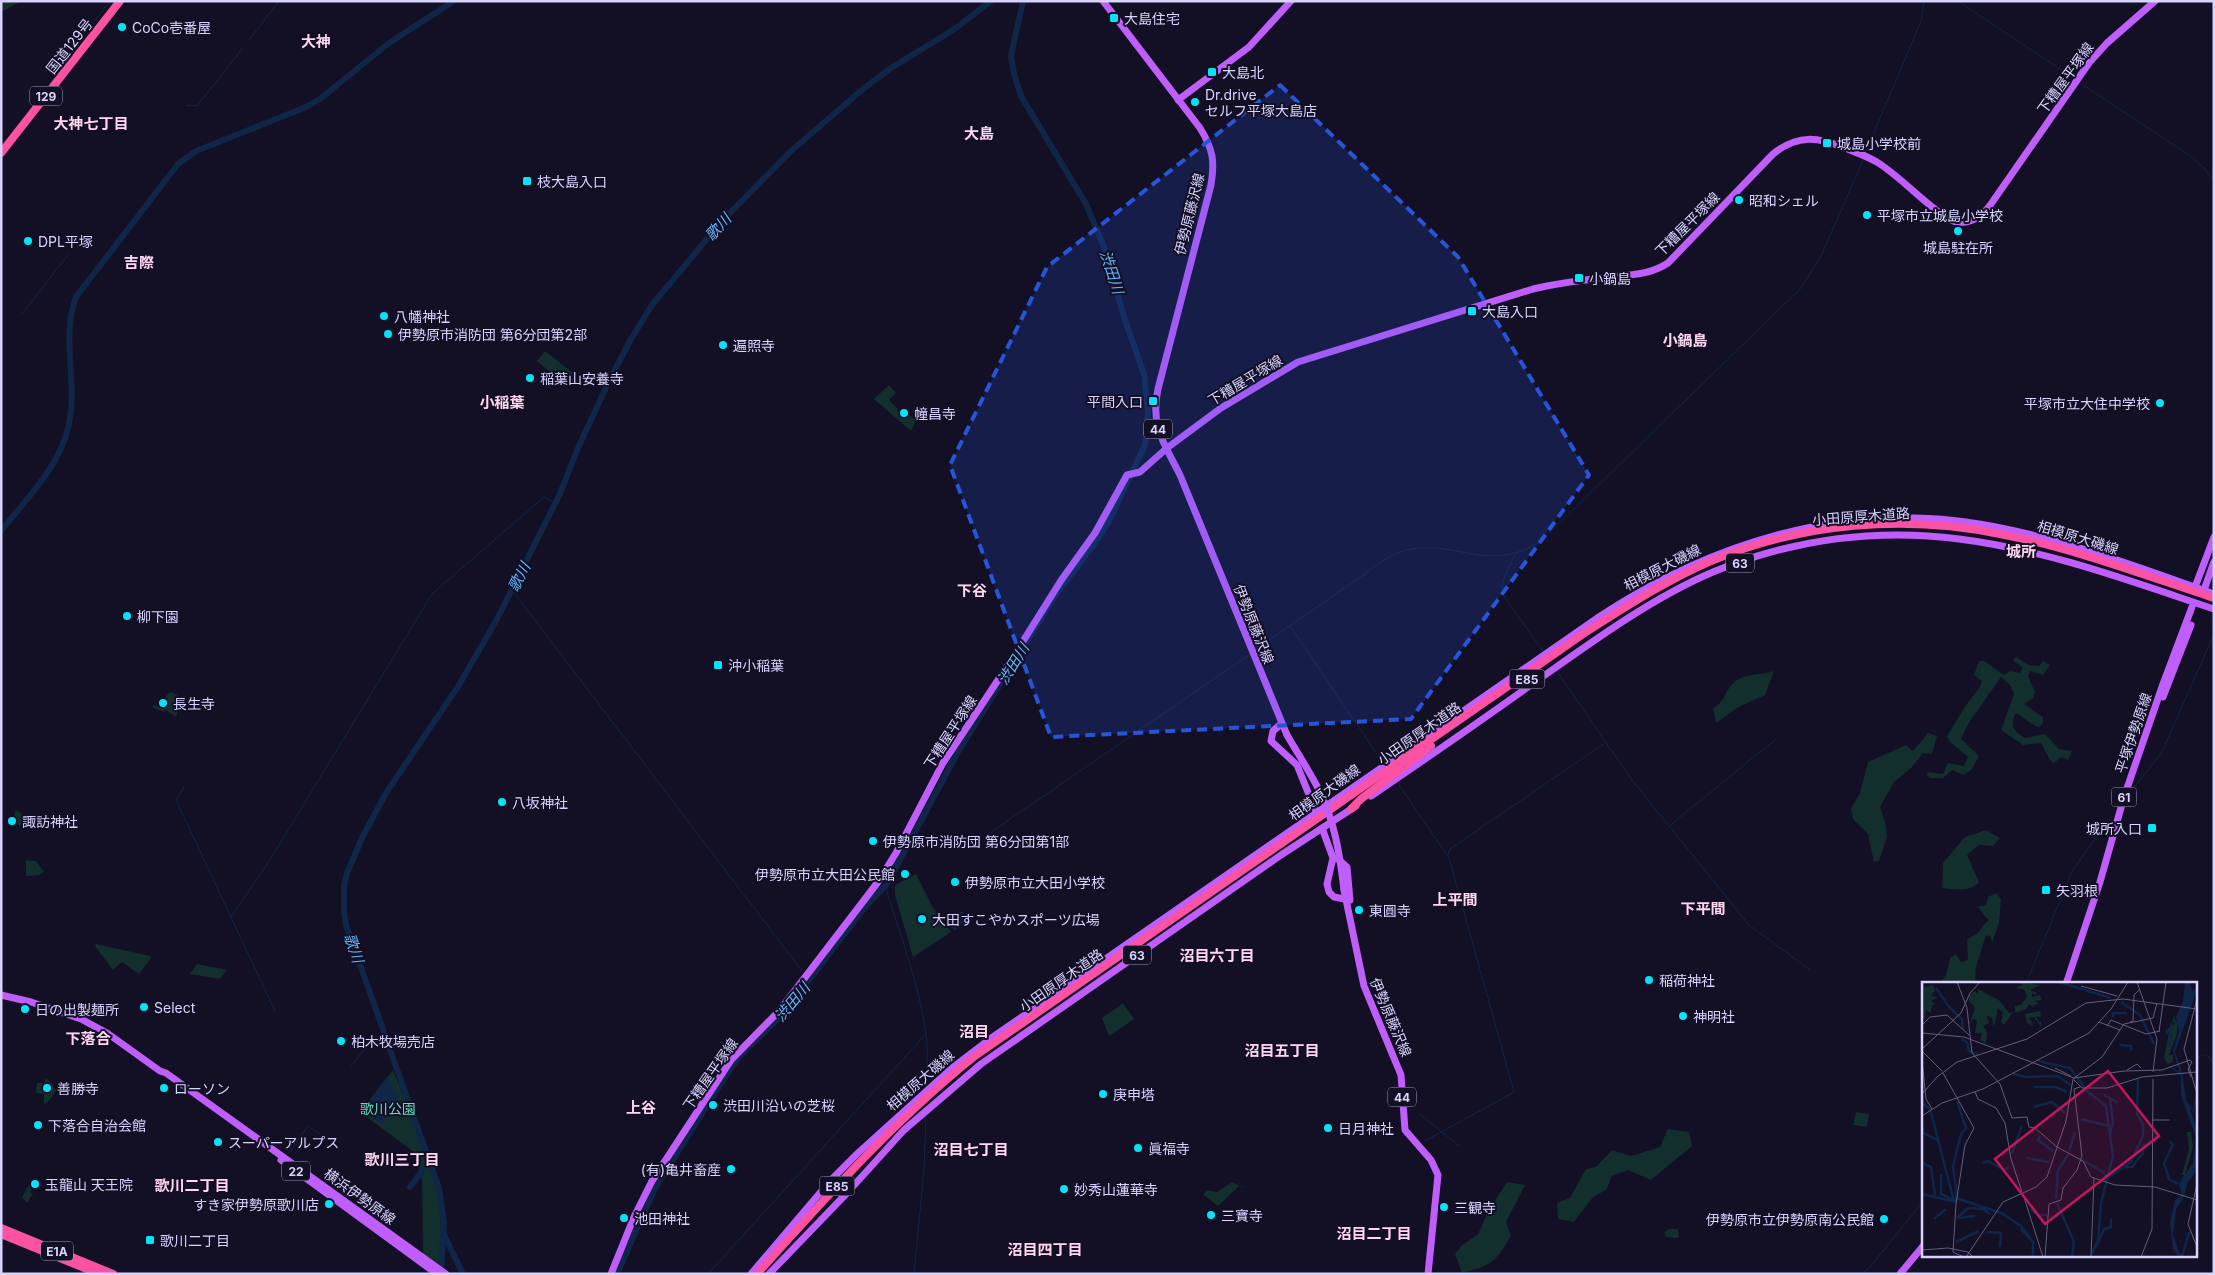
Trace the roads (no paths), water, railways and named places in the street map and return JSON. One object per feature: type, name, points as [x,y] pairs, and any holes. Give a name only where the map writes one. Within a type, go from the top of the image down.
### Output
[{"type":"highway","name":"国道129号","points":[[1,146],[115,1]]},
{"type":"highway","name":"国道129号","points":[[1,153],[120,1]]},
{"type":"highway","name":"小田原厚木道路","points":[[757,1274],[886,1134],[925,1101],[1020,1029],[1428,745],[1586,632],[1656,589],[1694,569],[1741,550],[1798,534],[1848,526],[1927,524],[1979,530],[2028,540],[2098,560],[2214,598]]},
{"type":"highway","name":"小田原厚木道路","points":[[1428,745],[1589,636],[1658,594],[1705,570],[1743,554],[1809,537],[1848,531],[1895,528],[1978,534],[2051,551],[2214,603]]},
{"type":"highway","name":"E85","points":[[1316,812],[1322,811],[1402,756],[1428,745]]},
{"type":"highway","points":[[1351,809],[1428,745]]},
{"type":"highway","name":"小田原厚木道路","points":[[762,1274],[872,1154],[925,1101]]},
{"type":"highway","name":"E1A","points":[[1,1228],[113,1274]]},
{"type":"highway","name":"E1A","points":[[1,1234],[99,1274]]},
{"type":"main road","name":"伊勢原藤沢線","points":[[1103,1],[1210,143],[1213,172],[1155,402],[1155,417],[1157,427],[1180,475],[1281,724],[1324,802],[1337,842],[1345,899],[1364,986],[1400,1071],[1405,1130],[1431,1160],[1438,1175],[1428,1274]]},
{"type":"main road","points":[[1178,100],[1243,53],[1292,1]]},
{"type":"main road","name":"下糟屋平塚線","points":[[612,1274],[634,1217],[652,1181],[731,1060],[780,1010],[878,882],[896,853],[943,763],[1062,579],[1095,533],[1131,474],[1140,472],[1167,448],[1221,408],[1298,362],[1313,356],[1378,338],[1532,289],[1552,284],[1642,274],[1659,269],[1668,263],[1773,154],[1788,144],[1808,138],[1826,140],[1864,156],[1891,172],[1950,220],[1961,223],[1972,220],[1982,215],[1991,204],[2076,81],[2107,43],[2155,1]]},
{"type":"main road","name":"相模原大磯線","points":[[751,1274],[831,1180],[925,1101],[990,1039],[1616,605],[1650,585],[1700,561],[1763,538],[1798,529],[1854,520],[1893,518],[1970,523],[2039,537],[2200,587]]},
{"type":"main road","name":"相模原大磯線","points":[[769,1274],[847,1193],[904,1130],[925,1101],[1593,641],[1655,603],[1712,573],[1776,550],[1839,538],[1892,535],[1957,538],[2034,552],[2214,609]]},
{"type":"main road","points":[[2200,587],[2214,537]]},
{"type":"main road","points":[[2200,587],[2214,548]]},
{"type":"main road","points":[[2200,587],[2214,562]]},
{"type":"main road","name":"63","points":[[2200,587],[2214,594]]},
{"type":"main road","points":[[2153,714],[2165,692],[2194,604]]},
{"type":"main road","name":"平塚伊勢原線","points":[[2067,982],[2100,882],[2124,796],[2169,667],[2168,659],[2194,604]]},
{"type":"main road","points":[[1281,724],[1273,731],[1271,741],[1296,765],[1316,812]]},
{"type":"main road","points":[[1322,828],[1333,858],[1328,890],[1334,897],[1350,900],[1348,868],[1338,859],[1333,858]]},
{"type":"main road","name":"横浜伊勢原線","points":[[1,995],[56,1010],[81,1019],[107,1033],[160,1071],[174,1078],[437,1271],[446,1274]]},
{"type":"main road","points":[[1900,1274],[1922,1247]]},
{"type":"water","points":[[962,911],[968,920],[954,931],[946,920]]},
{"type":"water","points":[[387,1077],[399,1100],[382,1124],[363,1110]]},
{"type":"waterway","points":[[88,29],[110,1]]},
{"type":"waterway","points":[[248,41],[279,1]]},
{"type":"waterway","points":[[1,531],[35,490],[55,461],[68,429],[72,397],[69,339],[72,311],[76,297],[178,164],[196,151],[306,107],[320,99],[389,43],[454,1]]},
{"type":"waterway","name":"歌川","points":[[441,1274],[444,1222],[439,1188],[346,925],[344,885],[347,873],[363,836],[386,793],[459,685],[497,619],[559,496],[578,448],[610,379],[652,305],[722,221],[791,151],[863,89],[891,68],[953,30],[991,1]]},
{"type":"waterway","name":"渋田川","points":[[617,1274],[655,1188],[729,1071],[740,1056],[783,1014],[866,906],[887,884],[958,752],[1055,596],[1098,539],[1110,519],[1145,445],[1148,412],[1144,374],[1125,320],[1104,247],[1086,204],[1021,96],[1014,74],[1011,56],[1023,1]]},
{"type":"waterway","points":[[1865,154],[1921,21],[1924,1]]},
{"type":"waterway","points":[[1958,1],[2075,79]]},
{"type":"waterway","points":[[186,105],[197,106],[242,49]]},
{"type":"waterway","points":[[2080,83],[2192,157],[2214,181]]},
{"type":"waterway","points":[[1255,650],[1380,563],[1400,552],[1425,548],[1488,556],[1504,555],[1521,551],[1540,542],[1801,288],[1821,256],[1864,158]]},
{"type":"waterway","points":[[22,314],[68,255]]},
{"type":"waterway","points":[[231,917],[268,863],[432,594],[544,497],[555,503]]},
{"type":"waterway","points":[[1515,555],[1503,581],[1503,592],[1505,598],[1543,651]]},
{"type":"waterway","points":[[512,590],[802,971]]},
{"type":"waterway","points":[[1290,626],[1381,760]]},
{"type":"waterway","points":[[2132,790],[2162,752],[2214,634]]},
{"type":"waterway","points":[[987,835],[1250,654]]},
{"type":"waterway","points":[[1558,673],[1632,780],[1749,925],[1810,970]]},
{"type":"waterway","points":[[1669,827],[1776,739]]},
{"type":"waterway","points":[[1448,855],[1450,849],[1605,743]]},
{"type":"waterway","points":[[1399,785],[1449,858],[1514,1092],[1425,1141]]},
{"type":"waterway","points":[[184,787],[176,800],[275,1011]]},
{"type":"waterway","points":[[2027,982],[2072,871],[2111,817]]},
{"type":"waterway","points":[[887,884],[887,892],[921,1005],[927,1044],[926,1086]]},
{"type":"waterway","points":[[708,1274],[924,1036]]},
{"type":"waterway","points":[[351,1066],[373,1039]]},
{"type":"waterway","points":[[2198,1058],[2207,1055],[2214,1064]]},
{"type":"waterway","points":[[1420,1114],[1459,1146]]},
{"type":"waterway","points":[[914,1274],[924,1170],[926,1115]]},
{"type":"waterway","points":[[289,1153],[308,1126],[331,1142]]},
{"type":"waterway","points":[[410,1187],[422,1171]]},
{"type":"waterway","points":[[1862,1274],[1870,1267],[1922,1202]]},
{"type":"waterway","points":[[445,1237],[463,1274]]},
{"type":"place","name":"大島住宅","points":[[1114,18]]},
{"type":"place","name":"CoCo壱番屋","points":[[122,27]]},
{"type":"place","name":"大島北","points":[[1212,72]]},
{"type":"place","name":"Dr.drive セルフ平塚大島店","points":[[1195,102]]},
{"type":"place","name":"城島小学校前","points":[[1827,143]]},
{"type":"place","name":"枝大島入口","points":[[527,181]]},
{"type":"place","name":"昭和シェル","points":[[1739,200]]},
{"type":"place","name":"平塚市立城島小学校","points":[[1867,215]]},
{"type":"place","name":"城島駐在所","points":[[1958,231]]},
{"type":"place","name":"DPL平塚","points":[[28,241]]},
{"type":"place","name":"小鍋島","points":[[1579,278]]},
{"type":"place","name":"大島入口","points":[[1472,311]]},
{"type":"place","name":"八幡神社","points":[[384,316]]},
{"type":"place","name":"伊勢原市消防団 第6分団第2部","points":[[388,334]]},
{"type":"place","name":"遍照寺","points":[[723,345]]},
{"type":"place","name":"稲葉山安養寺","points":[[530,378]]},
{"type":"place","name":"平間入口","points":[[1153,401]]},
{"type":"place","name":"平塚市立大住中学校","points":[[2160,403]]},
{"type":"place","name":"幢昌寺","points":[[904,413]]},
{"type":"place","name":"柳下園","points":[[127,616]]},
{"type":"place","name":"沖小稲葉","points":[[718,665]]},
{"type":"place","name":"長生寺","points":[[163,703]]},
{"type":"place","name":"八坂神社","points":[[502,802]]},
{"type":"place","name":"諏訪神社","points":[[12,821]]},
{"type":"place","name":"城所入口","points":[[2152,828]]},
{"type":"place","name":"伊勢原市消防団 第6分団第1部","points":[[873,841]]},
{"type":"place","name":"伊勢原市立大田公民館","points":[[905,874]]},
{"type":"place","name":"伊勢原市立大田小学校","points":[[955,882]]},
{"type":"place","name":"矢羽根","points":[[2046,890]]},
{"type":"place","name":"東圓寺","points":[[1359,910]]},
{"type":"place","name":"大田すこやかスポーツ広場","points":[[922,919]]},
{"type":"place","name":"稲荷神社","points":[[1649,980]]},
{"type":"place","name":"Select","points":[[144,1007]]},
{"type":"place","name":"日の出製麺所","points":[[25,1009]]},
{"type":"place","name":"神明社","points":[[1683,1016]]},
{"type":"place","name":"柏木牧場売店","points":[[341,1041]]},
{"type":"place","name":"善勝寺","points":[[47,1088]]},
{"type":"place","name":"ローソン","points":[[164,1088]]},
{"type":"place","name":"庚申塔","points":[[1103,1094]]},
{"type":"place","name":"渋田川沿いの芝桜","points":[[713,1105]]},
{"type":"place","name":"下落合自治会館","points":[[38,1125]]},
{"type":"place","name":"日月神社","points":[[1328,1128]]},
{"type":"place","name":"スーパーアルプス","points":[[218,1142]]},
{"type":"place","name":"眞福寺","points":[[1138,1148]]},
{"type":"place","name":"(有)亀井畜産","points":[[731,1169]]},
{"type":"place","name":"玉龍山 天王院","points":[[35,1184]]},
{"type":"place","name":"妙秀山蓮華寺","points":[[1064,1189]]},
{"type":"place","name":"すき家伊勢原歌川店","points":[[329,1204]]},
{"type":"place","name":"三観寺","points":[[1444,1207]]},
{"type":"place","name":"三寶寺","points":[[1211,1215]]},
{"type":"place","name":"池田神社","points":[[624,1218]]},
{"type":"place","name":"伊勢原市立伊勢原南公民館","points":[[1884,1219]]},
{"type":"place","name":"歌川二丁目","points":[[150,1240]]},
{"type":"district","name":"大神","points":[[316,41]]},
{"type":"district","name":"大神七丁目","points":[[91,123]]},
{"type":"district","name":"大島","points":[[979,133]]},
{"type":"district","name":"吉際","points":[[139,262]]},
{"type":"district","name":"小鍋島","points":[[1685,340]]},
{"type":"district","name":"小稲葉","points":[[502,402]]},
{"type":"district","name":"城所","points":[[2021,551]]},
{"type":"district","name":"下谷","points":[[972,590]]},
{"type":"district","name":"上平間","points":[[1455,899]]},
{"type":"district","name":"下平間","points":[[1703,908]]},
{"type":"district","name":"沼目六丁目","points":[[1217,955]]},
{"type":"district","name":"沼目","points":[[974,1031]]},
{"type":"district","name":"下落合","points":[[88,1038]]},
{"type":"district","name":"沼目五丁目","points":[[1282,1050]]},
{"type":"district","name":"上谷","points":[[641,1107]]},
{"type":"district","name":"沼目七丁目","points":[[971,1149]]},
{"type":"district","name":"歌川三丁目","points":[[402,1159]]},
{"type":"district","name":"歌川二丁目","points":[[192,1185]]},
{"type":"district","name":"沼目二丁目","points":[[1374,1233]]},
{"type":"district","name":"沼目四丁目","points":[[1045,1249]]},
{"type":"park label","name":"歌川公園","points":[[388,1108]]}]
